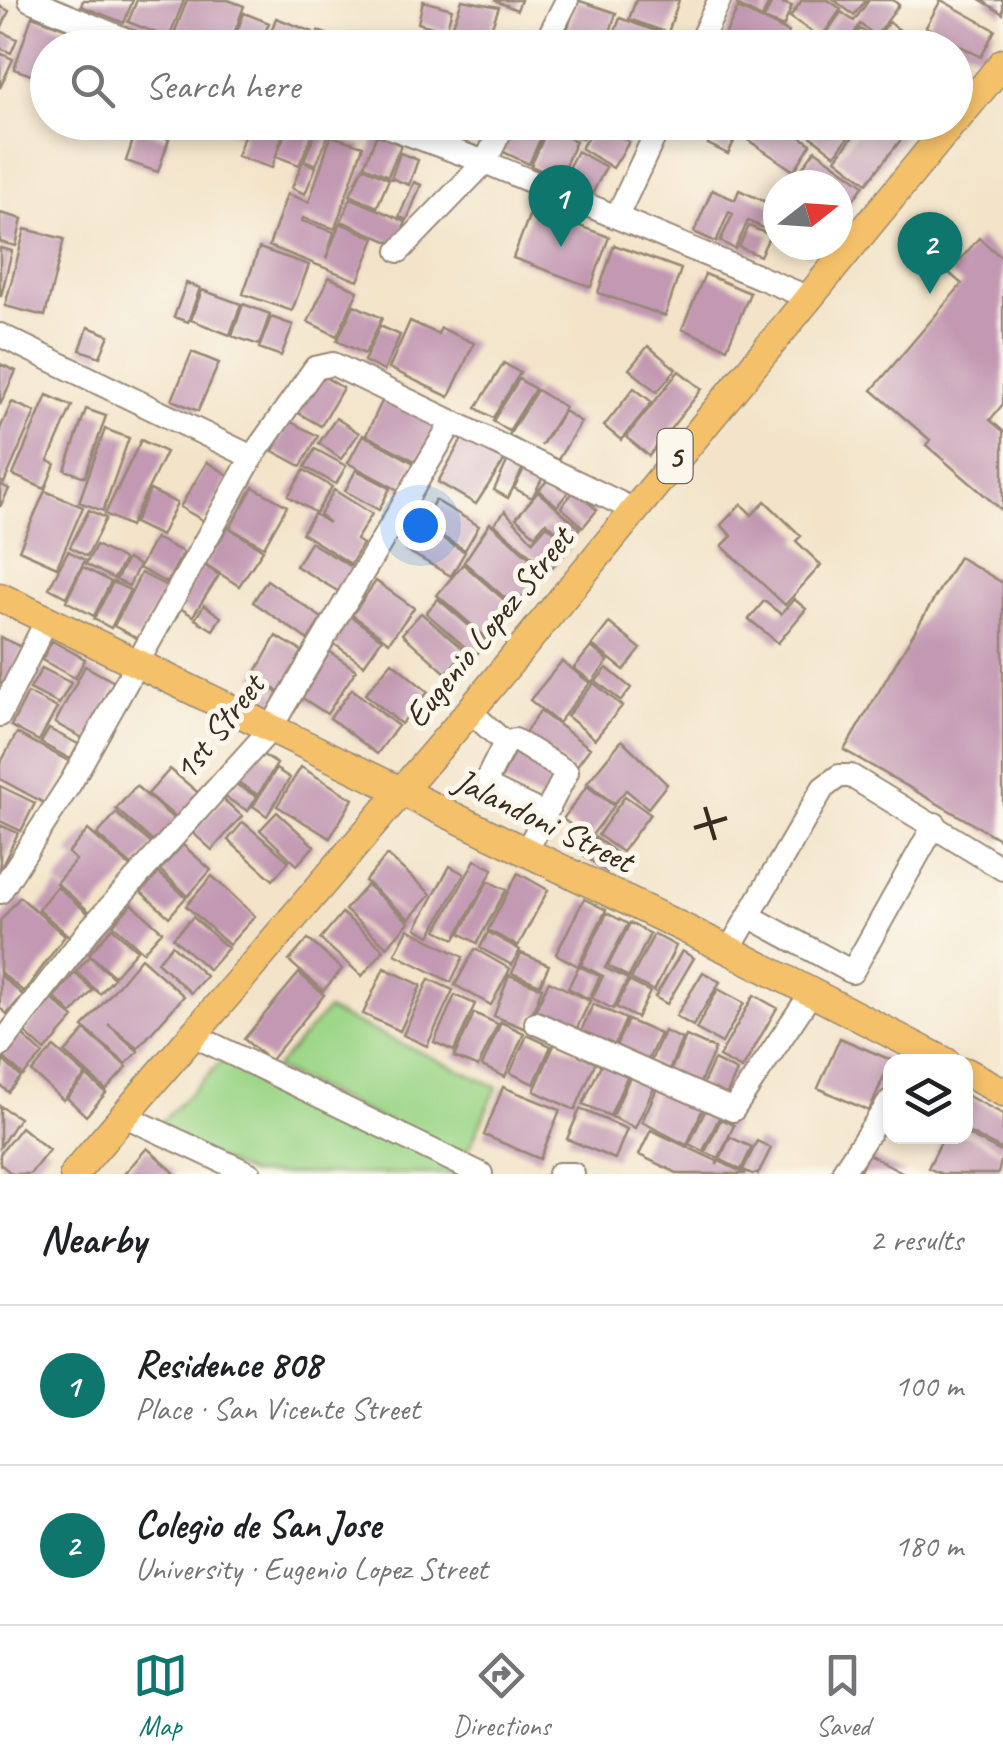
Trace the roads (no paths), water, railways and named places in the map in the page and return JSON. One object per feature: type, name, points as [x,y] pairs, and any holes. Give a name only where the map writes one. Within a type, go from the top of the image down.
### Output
[{"type":"main road","name":"Eugenio Lopez Street","points":[[973,99],[1003,63]]},
{"type":"main road","name":"Eugenio Lopez Street","points":[[74,1174],[470,711],[632,508],[938,140]]},
{"type":"main road","name":"Jalandoni Street","points":[[0,596],[269,731],[729,950],[922,1054]]},
{"type":"main road","points":[[973,1076],[1003,1092]]},
{"type":"street","points":[[30,0],[102,30]]},
{"type":"street","points":[[552,30],[567,0]]},
{"type":"street","points":[[705,30],[719,1]]},
{"type":"street","points":[[424,140],[807,297]]},
{"type":"street","points":[[399,251],[484,162],[495,140]]},
{"type":"street","points":[[616,216],[652,140]]},
{"type":"street","points":[[0,335],[252,458]]},
{"type":"street","points":[[0,892],[139,664],[252,458],[315,368],[333,364],[632,508]]},
{"type":"street","name":"1st Street","points":[[0,1046],[90,929],[269,731],[452,424]]},
{"type":"street","points":[[0,715],[47,618]]},
{"type":"street","points":[[470,711],[506,743]]},
{"type":"street","points":[[526,852],[546,815],[568,772],[515,740],[506,743],[488,777],[490,788],[546,815]]},
{"type":"street","points":[[729,950],[823,788],[838,776],[851,776],[1003,869]]},
{"type":"street","points":[[749,916],[852,972],[935,824]]},
{"type":"street","points":[[536,1023],[733,1110],[812,992]]},
{"type":"street","points":[[195,1036],[481,1174]]},
{"type":"street","points":[[844,1170],[883,1111]]},
{"type":"street","points":[[125,1116],[250,1174]]},
{"type":"street","points":[[559,1174],[573,1174]]},
{"type":"place","name":"Residence 808","points":[[561,247]]},
{"type":"place","name":"Colegio de San Jose","points":[[930,294]]}]
